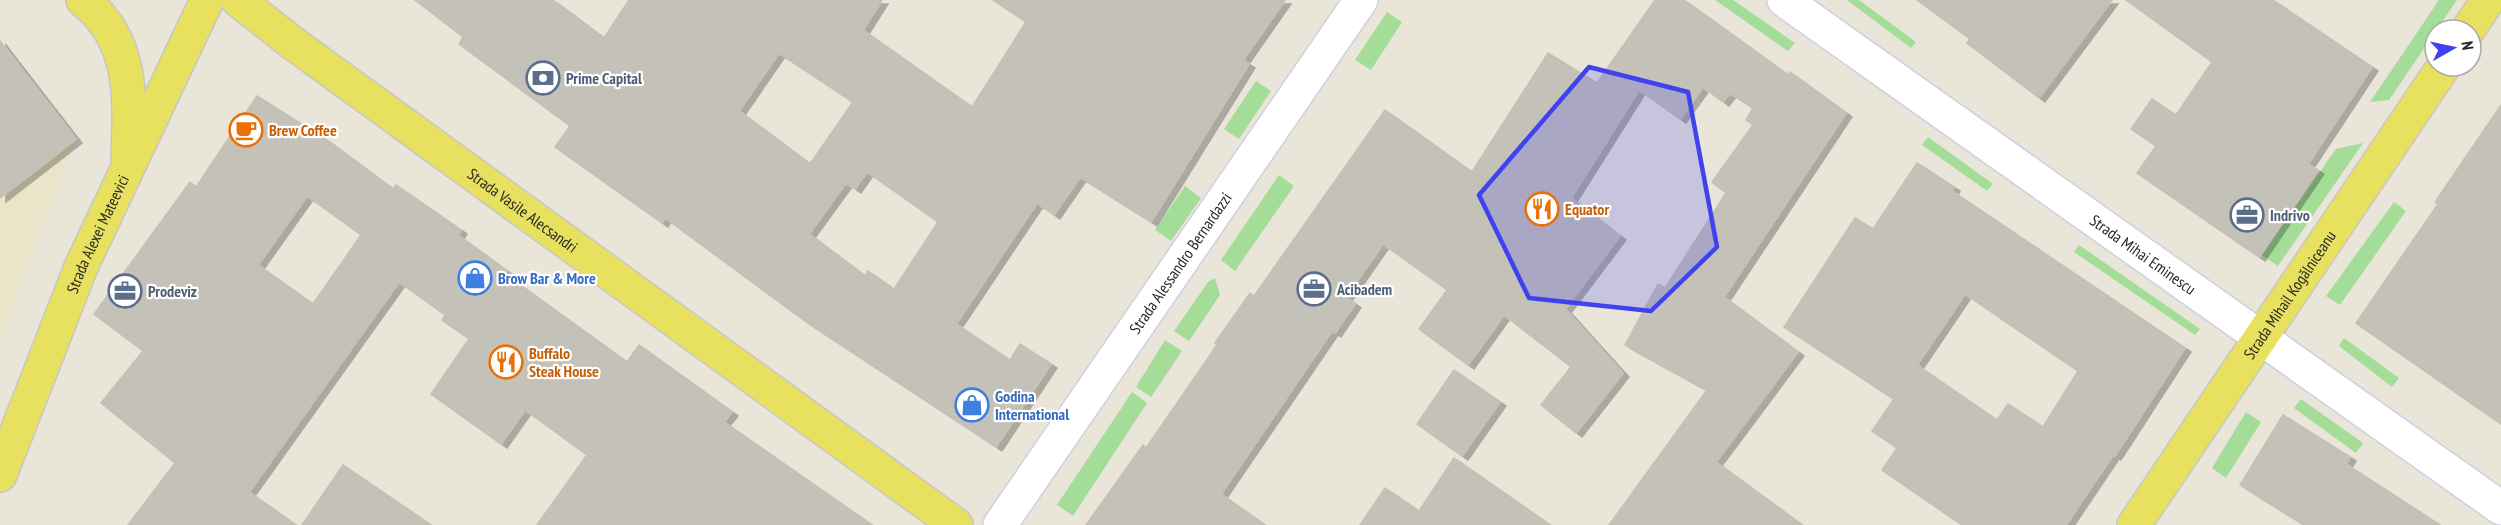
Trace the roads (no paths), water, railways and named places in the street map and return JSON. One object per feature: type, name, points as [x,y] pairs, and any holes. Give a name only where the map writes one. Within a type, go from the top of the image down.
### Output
[{"type":"main road","points":[[83,0],[99,13],[117,40],[126,72],[130,104],[127,171]]},
{"type":"main road","name":"Strada Alexei Mateevici","points":[[0,476],[81,267],[207,0]]},
{"type":"main road","name":"Strada Vasile Alecsandri","points":[[238,0],[303,51],[956,525]]},
{"type":"main road","points":[[2476,18],[2488,0]]},
{"type":"main road","name":"Strada Mihail Kogălniceanu","points":[[2134,525],[2436,78]]},
{"type":"street","name":"Strada Alessandro Bernardazzi","points":[[999,525],[1361,0]]},
{"type":"street","name":"Strada Mihai Eminescu","points":[[1784,0],[2501,508]]},
{"type":"place","name":"Prime Capital","points":[[543,78]]},
{"type":"place","name":"Brew Coffee","points":[[246,130]]},
{"type":"place","name":"Equator","points":[[1542,209]]},
{"type":"place","name":"Indrivo","points":[[2247,215]]},
{"type":"place","name":"Brow Bar & More","points":[[475,278]]},
{"type":"place","name":"Acibadem","points":[[1314,289]]},
{"type":"place","name":"Prodeviz","points":[[125,291]]},
{"type":"place","name":"Buffalo Steak House","points":[[506,362]]},
{"type":"place","name":"Godina International","points":[[972,405]]}]
